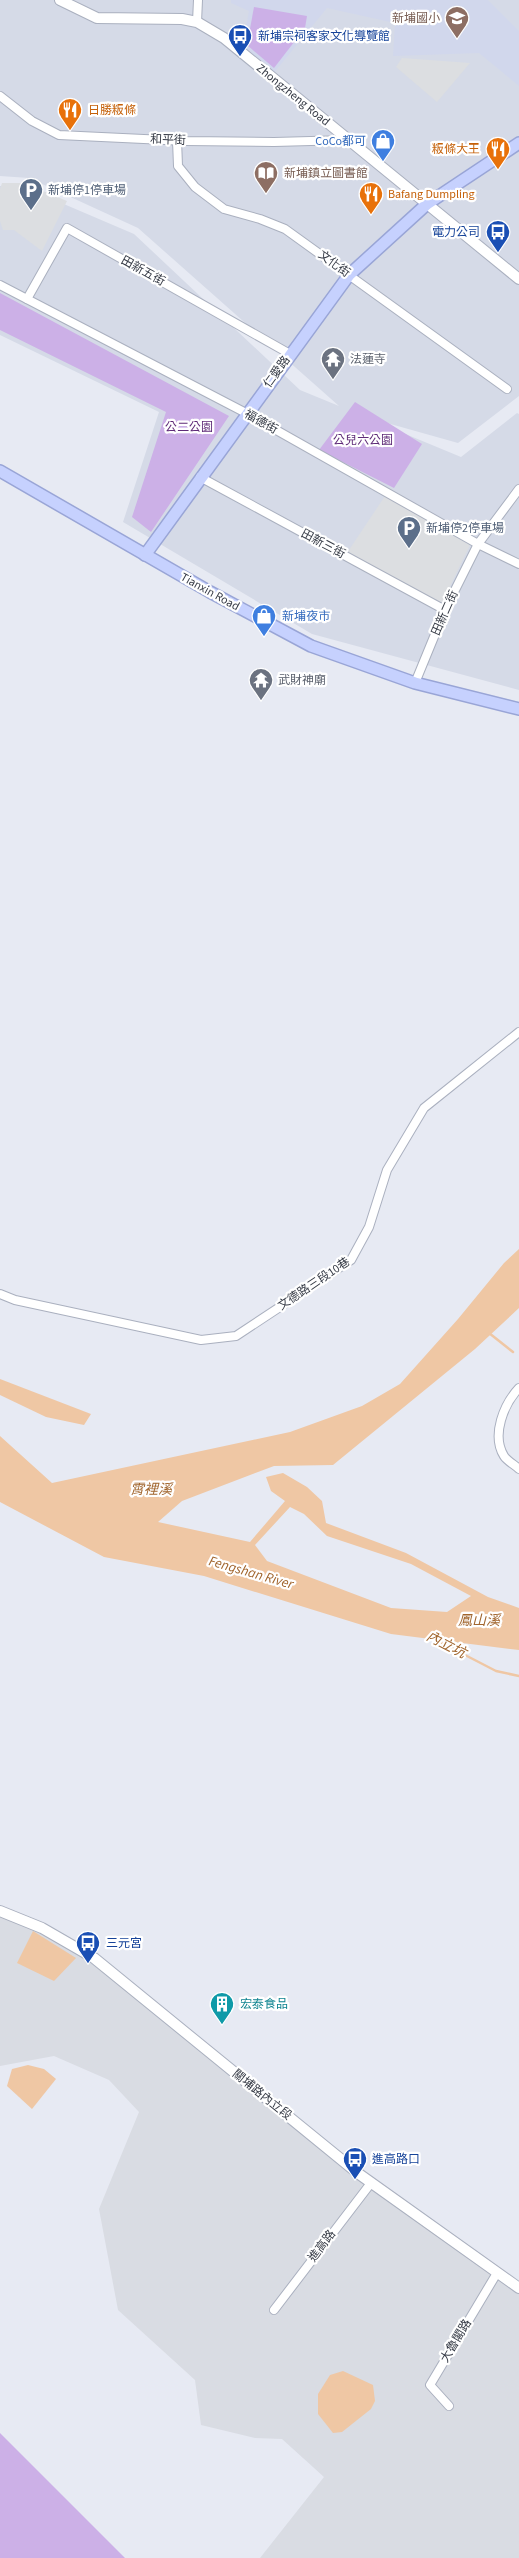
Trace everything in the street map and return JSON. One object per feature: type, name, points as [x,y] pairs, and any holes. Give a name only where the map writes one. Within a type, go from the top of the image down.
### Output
[{"type":"main road","name":"仁愛路","points":[[145,555],[246,413],[350,275],[428,204],[519,143]]},
{"type":"main road","name":"Tianxin Road","points":[[0,470],[145,555],[295,638],[415,683],[519,709]]},
{"type":"street","name":"Zhongzheng Road","points":[[60,0],[97,18],[182,19],[197,22],[224,38],[519,279]]},
{"type":"street","points":[[197,22],[198,0]]},
{"type":"street","name":"和平街","points":[[0,96],[32,121],[58,135],[274,142],[348,140]]},
{"type":"street","name":"文化街","points":[[176,140],[178,166],[195,187],[224,209],[260,219],[286,229],[507,389]]},
{"type":"street","name":"田新五街","points":[[28,299],[66,228],[290,354]]},
{"type":"street","name":"福德街","points":[[0,284],[246,413],[478,544],[519,564]]},
{"type":"street","name":"田新三街","points":[[200,477],[445,610]]},
{"type":"street","name":"田新二街","points":[[415,683],[445,610],[478,544],[519,489]]},
{"type":"street","name":"文德路三段10巷","points":[[0,1294],[15,1300],[202,1340],[236,1336],[351,1260],[369,1227],[387,1170],[424,1108],[519,1032]]},
{"type":"street","points":[[519,1388],[510,1398],[497,1435],[504,1456],[519,1469]]},
{"type":"street","name":"關埔路內立段","points":[[0,1911],[42,1928],[94,1958],[371,2183],[519,2288]]},
{"type":"street","name":"進高路","points":[[274,2310],[371,2183]]},
{"type":"street","name":"大魯閣路","points":[[449,2406],[430,2385],[497,2273]]},
{"type":"shaded area","points":[[0,0],[519,0],[519,396],[458,443],[362,416],[461,457],[517,413],[519,414],[519,690],[312,634],[123,522],[159,412],[0,335],[0,186],[24,187],[134,234],[300,390],[339,406],[138,228],[29,178],[0,176]]},
{"type":"shaded area","name":"新埔國小","points":[[231,0],[488,0],[519,31],[519,86],[479,53],[393,56],[395,23],[327,8],[272,75],[242,48],[249,11],[231,3]]},
{"type":"shaded area","points":[[402,58],[470,63],[437,102],[396,67]]},
{"type":"shaded area","name":"新埔停1停車場","points":[[2,183],[24,183],[67,201],[42,251],[14,230],[3,230],[0,221],[0,189]]},
{"type":"shaded area","name":"新埔停2停車場","points":[[385,496],[470,545],[441,605],[347,553]]},
{"type":"shaded area","points":[[0,1915],[72,1948],[471,2259],[519,2291],[519,2558],[260,2558],[324,2477],[282,2439],[255,2438],[201,2425],[195,2380],[118,2310],[99,2209],[139,2112],[109,2080],[54,2056],[0,2066]]},
{"type":"green space","points":[[254,7],[307,16],[305,28],[274,68],[247,45]]},
{"type":"green space","name":"公二公園","points":[[0,293],[229,416],[151,532],[132,517],[166,412],[0,330]]},
{"type":"green space","name":"公兒六公園","points":[[355,402],[422,444],[394,488],[319,450]]},
{"type":"green space","points":[[0,2433],[125,2558],[0,2558]]},
{"type":"water","points":[[519,1249],[519,1308],[475,1349],[333,1465],[274,1466],[182,1501],[158,1522],[250,1542],[285,1501],[271,1491],[266,1477],[283,1473],[307,1487],[322,1501],[326,1523],[406,1553],[488,1597],[519,1608],[519,1650],[391,1634],[204,1576],[104,1557],[0,1502],[0,1436],[52,1483],[290,1432],[362,1406],[400,1384],[458,1319],[504,1263]],"holes":[[[290,1507],[304,1514],[327,1536],[411,1564],[471,1596],[447,1612],[391,1608],[267,1561],[255,1545]]]},
{"type":"water","points":[[0,1379],[91,1414],[84,1425],[46,1417],[0,1395]]},
{"type":"water","points":[[33,1931],[76,1958],[54,1981],[17,1963]]},
{"type":"water","points":[[28,2065],[44,2069],[56,2079],[32,2109],[7,2086],[12,2069]]},
{"type":"water","points":[[343,2371],[373,2385],[375,2401],[371,2409],[342,2432],[333,2433],[318,2414],[318,2394],[330,2375]]},
{"type":"waterway","points":[[489,1333],[513,1352]]},
{"type":"waterway","name":"內立坑","points":[[436,1640],[496,1671],[519,1676]]},
{"type":"place","name":"新埔國小","points":[[457,39]]},
{"type":"place","name":"新埔宗祠客家文化導覽館","points":[[240,57]]},
{"type":"place","name":"日勝粄條","points":[[70,131]]},
{"type":"place","name":"CoCo都可","points":[[383,162]]},
{"type":"place","name":"粄條大王","points":[[498,170]]},
{"type":"place","name":"新埔鎮立圖書館","points":[[266,194]]},
{"type":"place","name":"新埔停1停車場","points":[[31,211]]},
{"type":"place","name":"Bafang Dumpling","points":[[371,215]]},
{"type":"place","name":"電力公司","points":[[498,253]]},
{"type":"place","name":"法蓮寺","points":[[333,380]]},
{"type":"place","name":"新埔停2停車場","points":[[409,549]]},
{"type":"place","name":"新埔夜市","points":[[264,637]]},
{"type":"place","name":"武財神廟","points":[[261,701]]},
{"type":"place","name":"三元宮","points":[[88,1964]]},
{"type":"place","name":"宏泰食品","points":[[222,2025]]},
{"type":"place","name":"進高路口","points":[[355,2180]]},
{"type":"water label","name":"霄裡溪","points":[[151,1490]]},
{"type":"water label","name":"Fengshan River","points":[[251,1573]]},
{"type":"water label","name":"鳳山溪","points":[[479,1621]]}]
